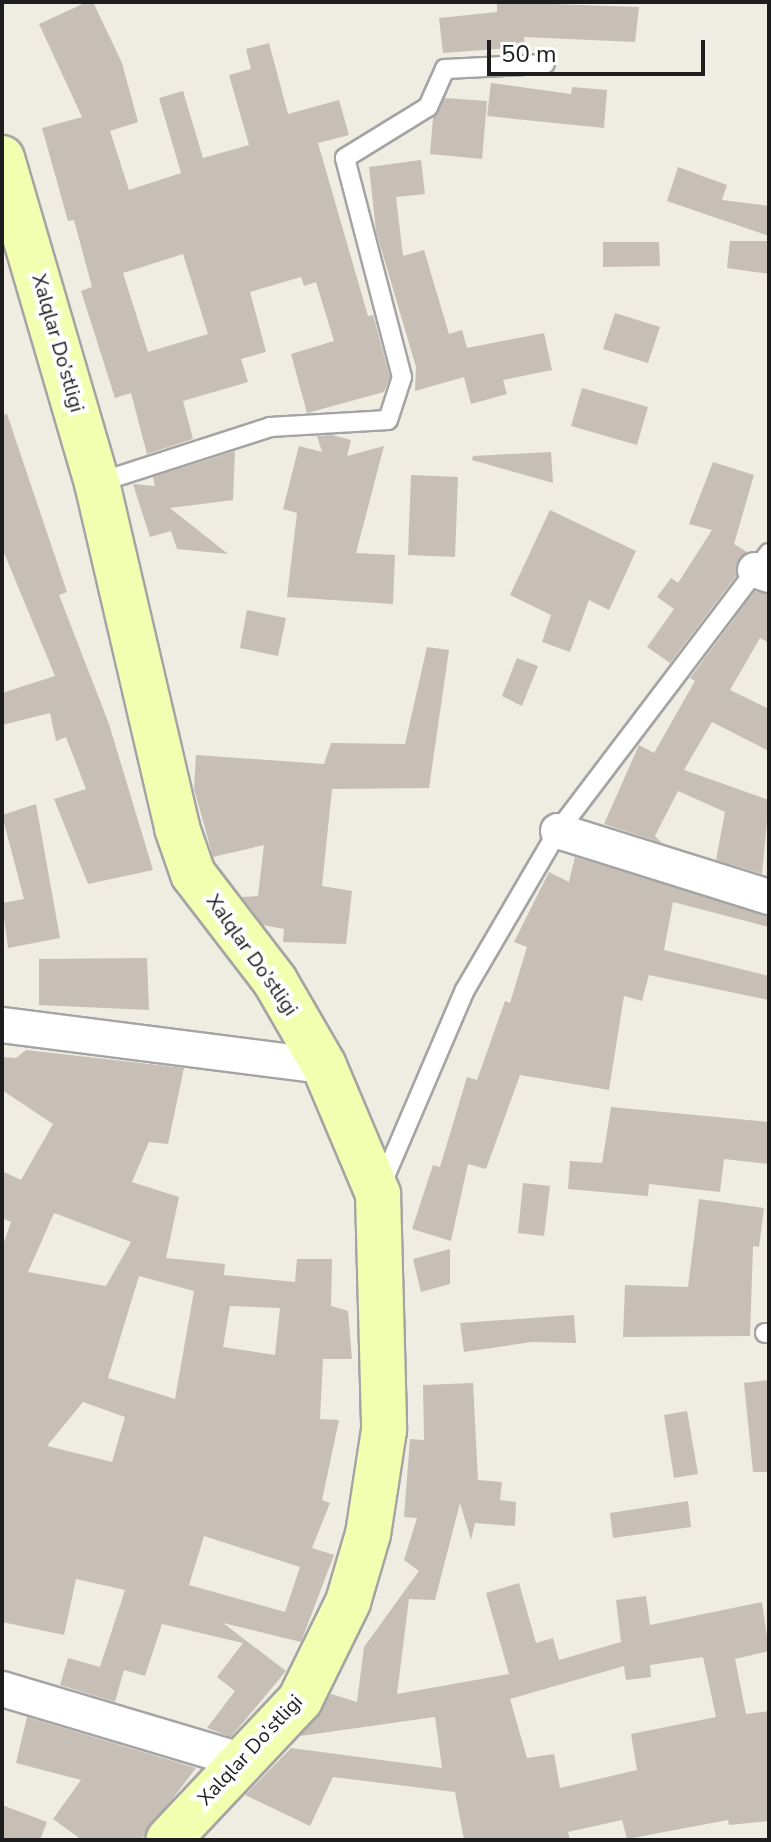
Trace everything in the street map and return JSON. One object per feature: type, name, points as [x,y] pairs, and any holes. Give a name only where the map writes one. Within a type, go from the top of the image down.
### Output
[{"type":"main road","name":"Xalqlar Do’stligi","points":[[2,158],[97,483],[177,828],[193,874],[275,981],[324,1066],[378,1194],[384,1430],[368,1534],[348,1602],[300,1700],[168,1840]]},
{"type":"street","points":[[558,831],[769,897]]},
{"type":"street","points":[[2,1025],[324,1066]]},
{"type":"street","points":[[2,1689],[243,1761]]},
{"type":"lane","points":[[97,483],[270,427],[388,420],[402,377],[345,158],[428,107],[445,69],[545,64]]},
{"type":"lane","points":[[378,1194],[465,990],[558,831],[764,566]]},
{"type":"building","points":[[93,2],[122,63],[138,122],[110,131],[129,190],[181,173],[159,98],[183,91],[203,158],[249,145],[229,75],[251,69],[246,49],[269,43],[288,114],[339,100],[349,135],[318,143],[368,316],[373,315],[390,377],[384,392],[307,413],[291,354],[334,341],[316,282],[304,286],[301,277],[250,292],[266,352],[241,359],[248,382],[183,401],[193,439],[147,454],[131,393],[115,398],[81,291],[92,287],[74,220],[68,221],[42,128],[82,117],[39,24]],"holes":[[[183,254],[208,334],[148,352],[123,273]]]},
{"type":"building","points":[[497,2],[639,7],[635,42],[524,37],[525,47],[443,53],[439,18],[497,12]]},
{"type":"building","points":[[491,83],[571,94],[572,87],[607,90],[604,128],[487,116]]},
{"type":"building","points":[[445,98],[487,101],[482,159],[430,154],[433,118]]},
{"type":"building","points":[[421,160],[425,194],[396,197],[403,256],[424,250],[449,334],[462,330],[467,348],[544,333],[552,370],[503,380],[507,394],[471,404],[464,377],[415,391],[416,367],[376,231],[369,167]]},
{"type":"building","points":[[678,167],[727,185],[722,200],[769,206],[769,236],[667,201]]},
{"type":"building","points":[[730,241],[769,241],[769,274],[727,268]]},
{"type":"building","points":[[603,242],[659,242],[660,266],[603,267]]},
{"type":"building","points":[[615,313],[660,327],[648,363],[603,349]]},
{"type":"building","points":[[582,388],[648,407],[637,445],[571,426]]},
{"type":"building","points":[[7,414],[67,592],[59,595],[109,724],[153,870],[88,884],[54,799],[86,789],[66,737],[56,741],[50,713],[2,725],[2,693],[55,676],[2,548],[2,415]]},
{"type":"building","points":[[332,435],[351,440],[347,456],[384,446],[356,553],[395,555],[393,604],[287,597],[297,513],[283,509],[299,446],[322,452],[317,436]]},
{"type":"building","points":[[235,451],[233,500],[170,508],[228,554],[177,549],[171,531],[150,537],[133,484],[155,486],[153,477]]},
{"type":"building","points":[[551,452],[553,483],[472,460],[473,456]]},
{"type":"building","points":[[713,462],[754,475],[734,544],[747,552],[737,563],[736,576],[670,663],[647,647],[674,609],[657,597],[671,578],[678,583],[712,530],[689,524]]},
{"type":"building","points":[[411,475],[458,477],[455,557],[408,555]]},
{"type":"building","points":[[550,510],[636,551],[609,610],[589,600],[570,652],[542,642],[551,615],[510,595]]},
{"type":"building","points":[[755,591],[769,594],[769,643],[760,638],[730,690],[769,709],[769,751],[712,722],[684,770],[769,800],[762,874],[716,860],[725,812],[678,791],[655,836],[662,843],[604,824],[639,745],[654,753],[695,681],[690,678]]},
{"type":"building","points":[[247,610],[286,618],[278,656],[240,648]]},
{"type":"building","points":[[427,647],[449,650],[429,788],[332,789],[322,886],[352,891],[346,944],[283,942],[284,929],[263,925],[242,897],[258,896],[264,845],[213,857],[194,789],[196,755],[324,764],[331,743],[405,744]]},
{"type":"building","points":[[517,658],[538,666],[522,706],[502,696]]},
{"type":"building","points":[[36,804],[60,938],[8,948],[2,903],[24,899],[2,815]]},
{"type":"building","points":[[575,857],[769,916],[769,927],[673,902],[664,950],[769,976],[769,1000],[649,975],[642,1001],[624,996],[609,1090],[520,1075],[486,1169],[468,1164],[451,1241],[412,1229],[433,1165],[440,1167],[467,1077],[477,1080],[505,1001],[510,1003],[527,947],[514,942],[549,872],[569,882]]},
{"type":"building","points":[[147,958],[149,1010],[39,1005],[39,959]]},
{"type":"building","points":[[26,1050],[184,1068],[168,1144],[149,1142],[132,1182],[179,1197],[166,1258],[225,1264],[224,1275],[295,1282],[297,1259],[332,1259],[331,1306],[348,1311],[352,1359],[323,1359],[320,1419],[339,1420],[322,1500],[330,1503],[312,1548],[334,1555],[301,1642],[223,1623],[286,1671],[231,1737],[207,1728],[235,1691],[217,1677],[243,1643],[162,1624],[145,1676],[124,1670],[115,1702],[60,1685],[68,1658],[100,1667],[125,1590],[76,1579],[64,1635],[2,1622],[2,1248],[11,1222],[2,1218],[2,1171],[21,1180],[53,1124],[2,1090],[2,1057],[16,1058]],"holes":[[[54,1213],[131,1242],[106,1286],[28,1272]],[[139,1276],[194,1291],[175,1399],[108,1378]],[[230,1306],[280,1308],[275,1355],[223,1347]],[[83,1402],[125,1417],[112,1462],[47,1446]],[[204,1536],[300,1567],[285,1612],[189,1585]]]},
{"type":"building","points":[[611,1107],[769,1122],[769,1164],[724,1159],[720,1192],[649,1184],[648,1196],[568,1189],[570,1161],[602,1163]]},
{"type":"building","points":[[523,1183],[550,1186],[544,1236],[518,1233]]},
{"type":"building","points":[[699,1199],[764,1208],[759,1247],[753,1246],[750,1336],[623,1337],[625,1285],[688,1287]]},
{"type":"building","points":[[450,1249],[450,1284],[421,1292],[413,1259]]},
{"type":"building","points":[[574,1315],[576,1343],[532,1342],[464,1352],[460,1323]]},
{"type":"building","points":[[769,1380],[769,1472],[753,1472],[744,1383]]},
{"type":"building","points":[[473,1383],[478,1480],[502,1482],[500,1500],[516,1502],[515,1526],[475,1523],[471,1540],[460,1503],[435,1600],[409,1599],[397,1694],[509,1674],[486,1593],[519,1583],[536,1643],[553,1638],[559,1660],[621,1642],[616,1600],[646,1596],[650,1625],[762,1602],[769,1651],[735,1659],[746,1714],[769,1711],[769,1821],[729,1825],[728,1820],[627,1839],[622,1820],[568,1832],[570,1840],[464,1840],[455,1792],[333,1777],[310,1826],[245,1795],[291,1748],[442,1768],[435,1717],[300,1736],[331,1694],[357,1702],[364,1647],[419,1571],[404,1560],[417,1518],[404,1517],[410,1439],[424,1440],[423,1385]],"holes":[[[703,1657],[716,1717],[631,1734],[637,1770],[560,1788],[554,1754],[527,1758],[510,1699],[624,1666],[626,1680],[651,1677],[650,1665]]]},
{"type":"building","points":[[687,1411],[698,1474],[674,1478],[664,1415]]},
{"type":"building","points":[[688,1501],[691,1527],[613,1538],[610,1513]]},
{"type":"building","points":[[27,1717],[196,1768],[141,1840],[82,1840],[53,1819],[81,1780],[16,1763]]},
{"type":"building","points":[[2,1805],[47,1822],[40,1840],[2,1840]]}]
